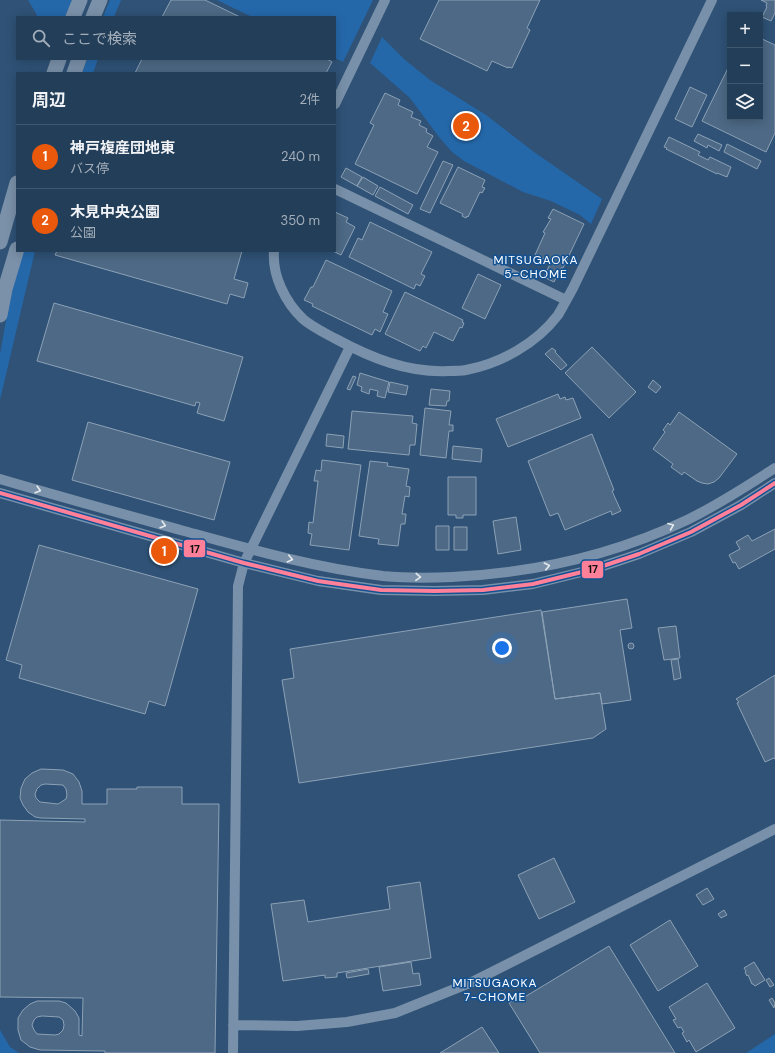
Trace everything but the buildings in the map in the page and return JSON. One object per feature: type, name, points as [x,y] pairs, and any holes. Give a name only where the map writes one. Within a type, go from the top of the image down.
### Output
[{"type":"highway","points":[[73,16],[80,0]]},
{"type":"highway","points":[[93,16],[100,0]]},
{"type":"highway","points":[[54,72],[58,60]]},
{"type":"highway","points":[[74,72],[78,60]]},
{"type":"highway","points":[[0,242],[16,186]]},
{"type":"highway","points":[[0,315],[5,289],[16,252]]},
{"type":"street","points":[[336,102],[385,0]]},
{"type":"street","points":[[274,252],[273,259],[278,282],[288,302],[303,319],[322,332],[350,347],[379,359],[410,369],[434,372],[465,370],[489,364],[514,352],[539,336],[558,314],[566,300],[712,0]]},
{"type":"street","points":[[336,189],[566,300]]},
{"type":"street","points":[[233,1053],[238,586],[244,564],[350,347]]},
{"type":"street","points":[[0,480],[252,550],[325,567],[384,576],[435,578],[483,576],[532,569],[591,556],[633,542],[687,520],[736,493],[775,468]]},
{"type":"street","points":[[0,494],[244,564],[318,581],[382,590],[435,592],[483,590],[533,584],[594,569],[639,554],[691,532],[742,505],[775,483]]},
{"type":"street","points":[[233,1025],[297,1026],[347,1022],[395,1013],[472,982],[775,829]]},
{"type":"shaded area","points":[[28,0],[72,0],[65,16],[37,15]]},
{"type":"shaded area","points":[[110,0],[121,0],[114,16],[103,16]]},
{"type":"shaded area","points":[[217,0],[373,0],[343,62],[336,58],[336,16],[250,16]]},
{"type":"shaded area","points":[[382,37],[404,59],[430,80],[486,115],[534,152],[602,199],[591,224],[580,215],[551,201],[523,192],[464,161],[452,152],[410,98],[370,63]]},
{"type":"shaded area","points":[[87,60],[98,60],[93,72],[82,72]]},
{"type":"shaded area","points":[[23,252],[35,252],[0,400],[0,354],[10,298]]},
{"type":"shaded area","points":[[0,1030],[10,1047],[19,1053],[0,1053]]},
{"type":"shaded area","points":[[775,1034],[775,1053],[746,1053]]},
{"type":"transit line","name":"17","points":[[0,493],[244,563],[318,581],[381,590],[435,591],[483,590],[533,584],[594,569],[639,554],[691,532],[741,505],[775,483]]},
{"type":"place","name":"木見中央公園","points":[[466,126]]},
{"type":"place","name":"神戸複産団地東","points":[[164,551]]},
{"type":"district","name":"MITSUGAOKA 5-CHOME","points":[[536,267]]},
{"type":"district","name":"MITSUGAOKA 7-CHOME","points":[[495,990]]}]
